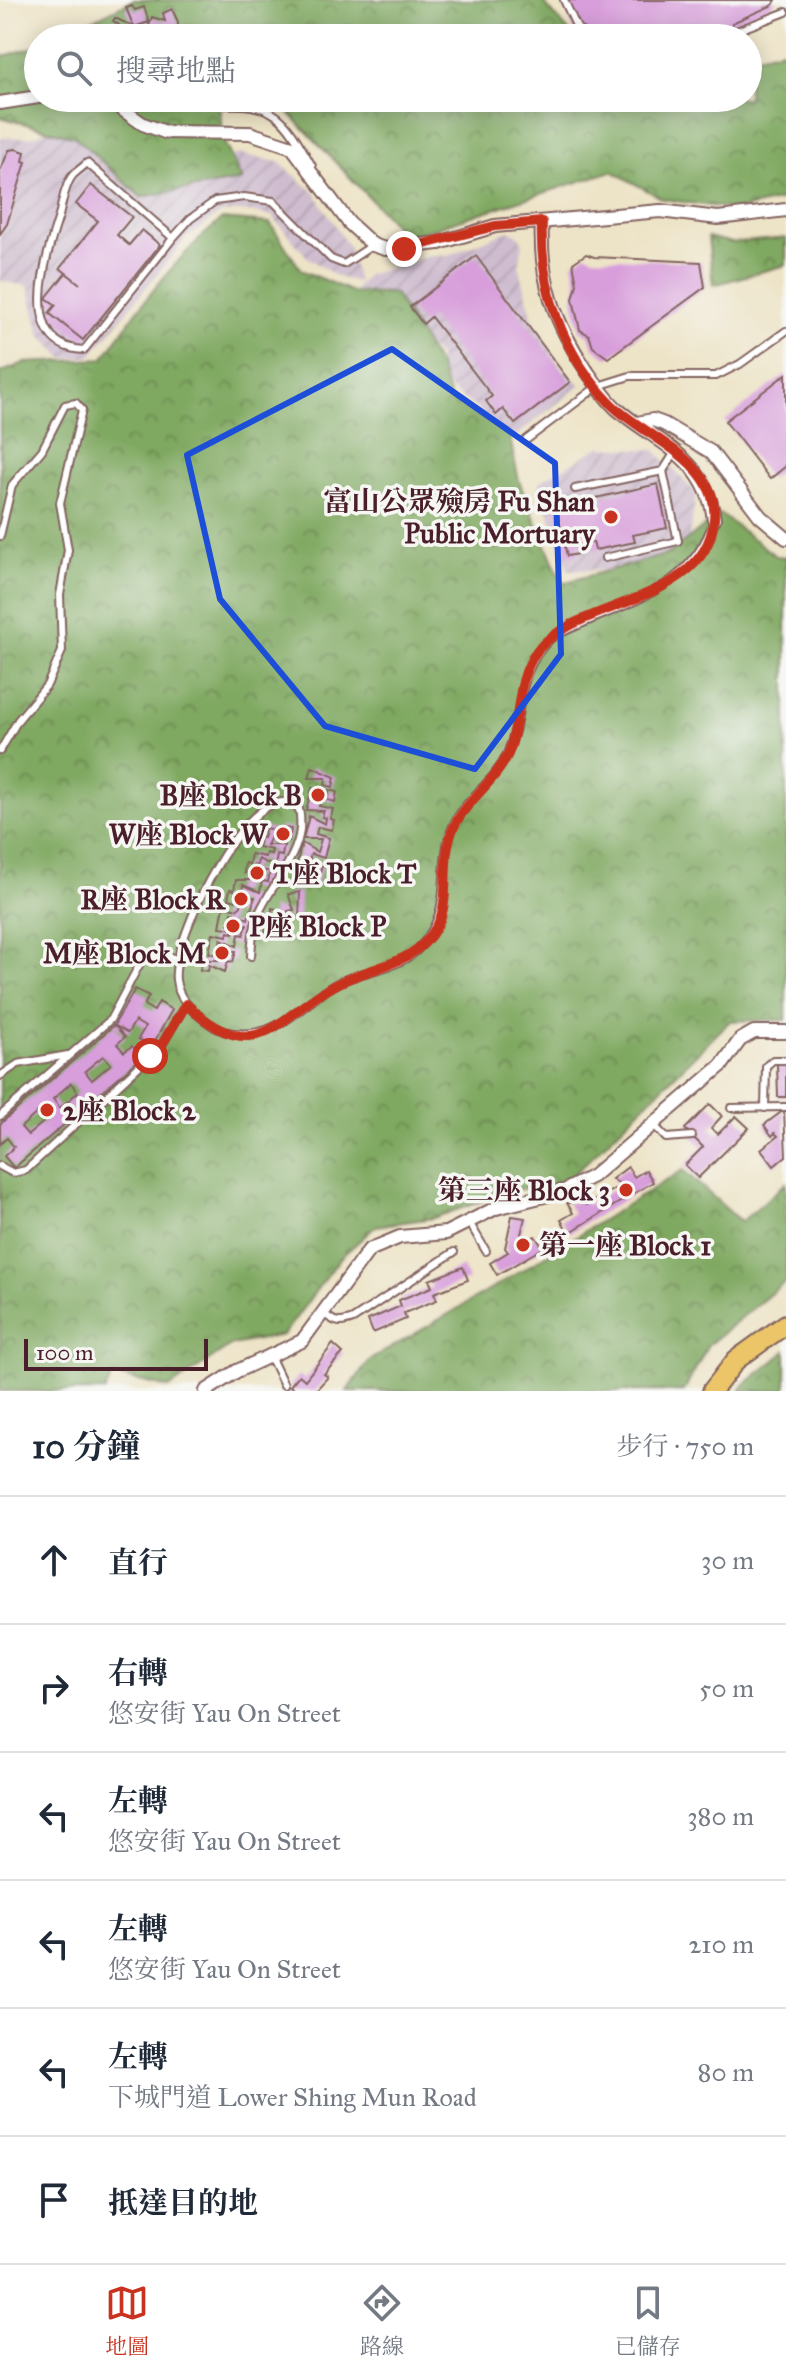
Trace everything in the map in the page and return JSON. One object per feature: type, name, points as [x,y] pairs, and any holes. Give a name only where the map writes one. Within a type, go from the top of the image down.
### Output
[{"type":"main road","points":[[712,1391],[736,1360],[786,1324]]},
{"type":"street","points":[[0,103],[24,99]]},
{"type":"street","points":[[126,112],[143,124],[165,132],[250,133],[275,139],[301,154],[349,223],[373,245],[404,249],[495,226],[660,211],[728,218],[786,210]]},
{"type":"street","points":[[542,222],[549,300],[559,327],[609,401],[692,465],[711,495],[714,519]]},
{"type":"street","points":[[637,423],[653,420],[664,424],[711,452],[760,516],[786,538]]},
{"type":"street","points":[[206,1391],[237,1371],[271,1358],[302,1341],[369,1250],[384,1241],[446,1233],[496,1208],[564,1191],[593,1176],[722,1065],[740,1040],[754,1032],[786,1032]]},
{"type":"lane","points":[[564,0],[575,24]]},
{"type":"lane","points":[[755,24],[786,12]]},
{"type":"lane","points":[[272,112],[294,134],[324,186]]},
{"type":"lane","points":[[173,238],[87,163],[71,177],[45,259],[40,308],[46,329],[60,345],[84,350],[173,238],[190,219],[215,201],[244,197],[273,201],[331,259],[344,264],[354,261],[373,245]]},
{"type":"lane","points":[[526,440],[598,386],[630,376],[716,376],[740,364],[786,331]]},
{"type":"lane","points":[[0,536],[12,485],[42,450],[65,405],[76,403],[82,410],[60,503],[68,550],[60,595],[62,651],[47,685],[18,720],[0,751]]},
{"type":"lane","points":[[605,558],[678,541],[663,471],[675,452]]},
{"type":"lane","points":[[575,489],[663,471]]},
{"type":"lane","points":[[251,956],[260,911],[291,861],[300,816],[294,805],[272,804],[258,812],[234,840],[188,919],[176,959],[176,980],[186,1004],[225,1032],[270,1031],[334,985],[393,965],[420,948],[442,913],[448,842],[453,825],[508,752],[527,668],[537,651],[561,632],[684,574],[708,540],[714,519]]},
{"type":"lane","points":[[0,1116],[110,1020],[144,956],[159,952],[176,959]]},
{"type":"lane","points":[[0,1166],[13,1173],[26,1170],[156,1050],[186,1004]]},
{"type":"lane","points":[[0,1076],[18,1064],[68,1055]]},
{"type":"lane","points":[[765,1108],[766,1066],[773,1060],[786,1060]]},
{"type":"lane","points":[[731,1108],[786,1107]]},
{"type":"lane","points":[[654,1125],[666,1138],[692,1136]]},
{"type":"lane","points":[[469,1222],[486,1251]]},
{"type":"lane","points":[[324,1313],[332,1321],[342,1323],[353,1319],[454,1252]]},
{"type":"lane","points":[[271,1358],[284,1385]]},
{"type":"highlighted area","points":[[392,349],[555,463],[561,654],[475,769],[325,726],[220,599],[187,455]]},
{"type":"shaded area","points":[[57,126],[194,168],[239,154],[279,162],[315,193],[348,246],[358,282],[337,277],[307,257],[272,216],[243,211],[221,213],[186,238],[90,357],[63,358],[40,334],[28,286],[0,281],[0,138],[32,137]]},
{"type":"shaded area","points":[[509,230],[518,235],[523,244],[519,265],[534,323],[559,365],[581,385],[508,442],[496,437],[478,409],[440,382],[439,356],[414,333],[347,299],[367,275],[433,255],[447,256]]},
{"type":"shaded area","name":"富山公眾殮房 Fu Shan Public Mortuary","points":[[600,447],[654,450],[696,493],[687,553],[627,570],[568,570],[539,482]]},
{"type":"green space","points":[[133,0],[541,0],[562,24],[84,24]]},
{"type":"green space","points":[[786,49],[786,199],[738,210],[663,199],[612,171],[406,237],[288,112],[762,112],[762,55]]},
{"type":"green space","points":[[24,50],[24,112],[220,112],[224,142],[242,180],[141,197],[75,137],[0,117],[0,57]]},
{"type":"green space","points":[[222,219],[270,223],[301,270],[352,292],[394,293],[438,364],[451,400],[509,434],[519,481],[562,583],[669,554],[720,514],[776,556],[786,557],[786,1020],[730,1021],[567,1181],[511,1191],[433,1218],[376,1226],[341,1257],[283,1335],[232,1345],[169,1388],[113,1375],[105,1391],[0,1391],[0,373],[24,363],[103,359],[158,285]]},
{"type":"green space","points":[[708,237],[732,243],[786,238],[786,265],[713,285]]},
{"type":"green space","points":[[683,1170],[741,1222],[786,1183],[786,1281],[708,1345],[684,1391],[347,1391],[370,1360]]},
{"type":"green space","points":[[786,1351],[786,1391],[740,1391],[744,1385]]},
{"type":"building","points":[[561,0],[776,0],[773,5],[732,24],[572,24]]},
{"type":"building","points":[[132,6],[135,10],[144,7],[149,22],[133,24],[126,8]]},
{"type":"building","points":[[172,9],[178,24],[149,24],[152,17],[165,21],[163,13]]},
{"type":"building","points":[[115,18],[128,24],[118,24],[113,21]]},
{"type":"building","points":[[9,150],[25,152],[23,161],[26,162],[7,224],[0,234],[0,171]]},
{"type":"building","points":[[91,185],[132,217],[117,235],[129,245],[142,230],[160,245],[83,340],[49,313],[56,305],[46,298],[66,273],[80,284],[60,268],[98,221],[76,204]]},
{"type":"building","points":[[586,254],[594,257],[701,262],[705,287],[608,358],[593,347],[589,335],[580,330],[573,299],[577,284],[573,263]]},
{"type":"building","points":[[476,256],[570,382],[515,424],[503,409],[496,415],[486,401],[492,396],[431,317],[423,324],[410,307]]},
{"type":"building","points":[[786,374],[786,466],[770,479],[725,421]]},
{"type":"building","name":"富山公眾殮房 Fu Shan Public Mortuary","points":[[658,484],[667,528],[633,535],[635,542],[595,550],[593,542],[576,546],[578,554],[567,556],[556,507]]},
{"type":"building","points":[[312,767],[335,777],[333,787],[325,785],[326,778],[309,778]]},
{"type":"building","points":[[312,788],[328,796],[329,790],[337,792],[335,802],[321,798],[319,806],[333,809],[330,819],[334,820],[332,830],[318,827],[317,830],[316,834],[329,838],[324,858],[311,854],[309,861],[322,865],[316,885],[302,881],[302,885],[291,882],[294,870],[309,879],[313,867],[296,866],[302,843],[317,852],[321,839],[303,839],[309,816],[325,824],[326,818],[322,817],[324,811],[306,810]]},
{"type":"building","points":[[280,827],[291,829],[289,841],[273,833],[267,845],[284,845],[282,856],[277,855],[275,867],[258,859],[252,871],[270,871],[268,882],[262,881],[260,892],[243,885],[242,891],[239,891],[237,897],[255,897],[248,919],[232,912],[229,924],[247,924],[244,935],[239,934],[237,946],[221,939],[218,951],[236,951],[233,962],[228,961],[225,972],[209,965],[208,971],[200,970],[202,960],[222,960],[223,956],[209,953],[213,933],[227,936],[228,932],[233,933],[234,929],[220,927],[224,906],[238,909],[241,906],[242,902],[228,899],[230,889],[234,890],[236,880],[256,880],[257,876],[244,873],[245,863],[249,864],[251,854],[265,857],[266,853],[271,854],[272,850],[258,847],[260,837],[263,838],[265,828],[279,831]]},
{"type":"building","points":[[300,892],[299,918],[288,919],[288,911],[294,910],[288,894]]},
{"type":"building","points":[[272,908],[284,911],[275,935],[265,933],[266,924],[272,926]]},
{"type":"building","points":[[135,989],[149,996],[144,1005],[154,1011],[159,1002],[172,1010],[152,1046],[138,1039],[145,1027],[135,1021],[128,1033],[114,1025]]},
{"type":"building","points":[[114,1025],[125,1037],[117,1044],[124,1052],[132,1046],[142,1057],[14,1168],[4,1156],[14,1147],[7,1138],[0,1144],[0,1124]],"holes":[[[103,1056],[111,1064],[92,1080],[85,1071]],[[71,1083],[78,1092],[60,1108],[53,1099]],[[39,1111],[47,1119],[28,1135],[21,1127]]]},
{"type":"building","points":[[777,1064],[786,1064],[786,1097],[778,1097]]},
{"type":"building","points":[[710,1104],[722,1116],[711,1128],[718,1134],[736,1116],[749,1128],[698,1178],[685,1165],[703,1147],[685,1129]]},
{"type":"building","points":[[784,1110],[786,1156],[774,1166],[761,1149],[778,1136],[775,1133],[772,1136],[764,1125]]},
{"type":"building","points":[[628,1167],[634,1177],[646,1170],[653,1182],[569,1233],[561,1220],[573,1213],[567,1203],[576,1202],[585,1195],[586,1205],[621,1185],[612,1179]]},
{"type":"building","name":"第一座 Block 1","points":[[512,1216],[525,1218],[521,1234],[526,1241],[535,1236],[543,1248],[497,1275],[490,1263],[508,1252],[505,1248]]},
{"type":"building","points":[[463,1267],[468,1280],[434,1293],[437,1300],[404,1313],[406,1319],[373,1333],[368,1320],[401,1306],[399,1300],[432,1287],[429,1280]]},
{"type":"building","points":[[333,1344],[343,1353],[324,1374],[328,1377],[315,1391],[295,1391],[290,1386],[299,1375],[305,1380]]},
{"type":"place","name":"富山公眾殮房 Fu Shan Public Mortuary","points":[[611,517]]},
{"type":"place","name":"B座 Block B","points":[[318,795]]},
{"type":"place","name":"W座 Block W","points":[[283,834]]},
{"type":"place","name":"T座 Block T","points":[[257,873]]},
{"type":"place","name":"R座 Block R","points":[[241,899]]},
{"type":"place","name":"P座 Block P","points":[[233,926]]},
{"type":"place","name":"M座 Block M","points":[[222,953]]},
{"type":"place","name":"2座 Block 2","points":[[47,1110]]},
{"type":"place","name":"第三座 Block 3","points":[[626,1190]]},
{"type":"place","name":"第一座 Block 1","points":[[523,1245]]},
{"type":"route","points":[[150,1056],[163,1043],[186,1004],[225,1032],[254,1034],[270,1031],[334,985],[393,965],[420,948],[442,913],[448,842],[453,825],[500,767],[508,752],[527,668],[537,651],[551,638],[581,621],[666,585],[684,574],[708,540],[714,519],[711,495],[692,465],[609,401],[559,327],[549,300],[542,222],[495,226],[439,243],[404,249]]}]
